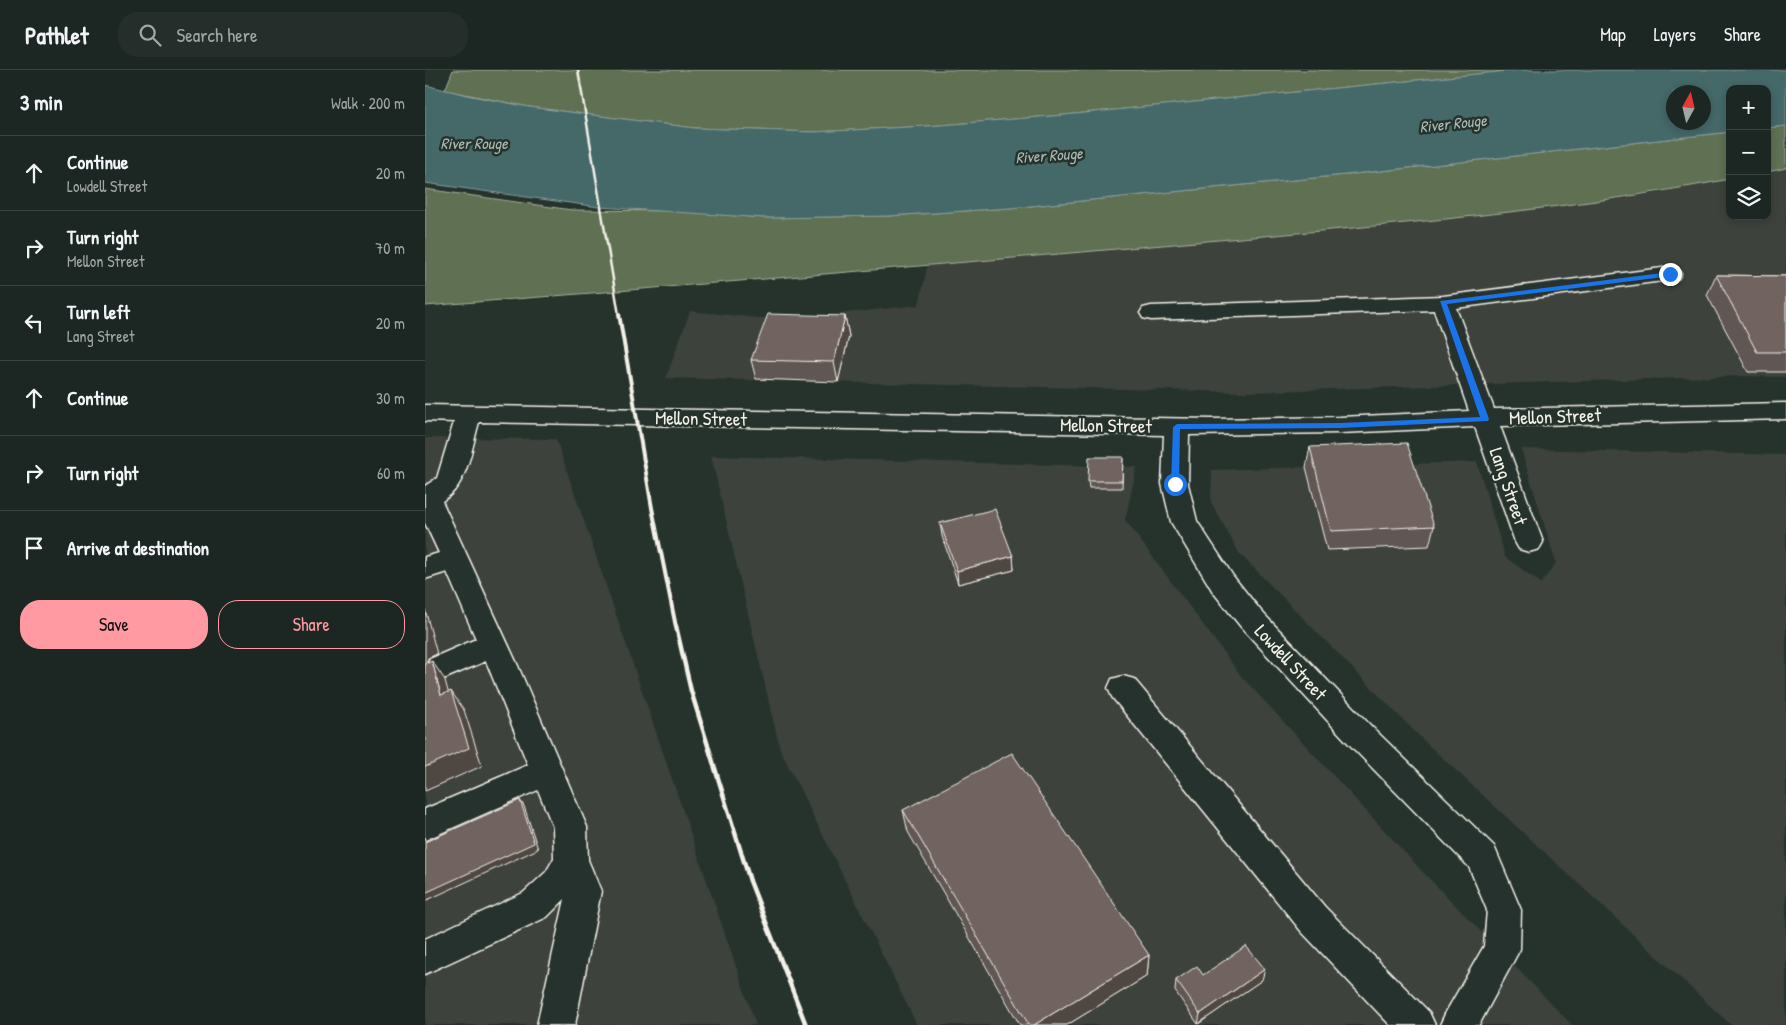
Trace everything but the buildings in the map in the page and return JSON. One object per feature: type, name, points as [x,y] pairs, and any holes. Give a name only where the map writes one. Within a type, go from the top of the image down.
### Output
[{"type":"street","points":[[1151,314],[1443,303],[1670,274]]},
{"type":"street","name":"Lang Street","points":[[1443,303],[1529,542]]},
{"type":"street","name":"Mellon Street","points":[[425,413],[1177,427],[1340,425],[1729,411],[1786,411]]},
{"type":"street","points":[[469,414],[449,481],[442,489],[426,497],[493,645],[569,827],[571,860],[584,891],[556,1025]]},
{"type":"street","name":"Lowdell Street","points":[[1177,427],[1175,484],[1184,522],[1223,584],[1251,619],[1359,735],[1482,857],[1504,910],[1502,949],[1459,1025]]},
{"type":"street","points":[[425,568],[455,559]]},
{"type":"street","points":[[441,668],[493,645]]},
{"type":"street","points":[[1123,688],[1313,919],[1416,1025]]},
{"type":"street","points":[[425,825],[546,772]]},
{"type":"street","points":[[425,957],[535,905],[558,883],[571,860]]},
{"type":"shaded area","points":[[1786,168],[1786,377],[1742,376],[1244,392],[666,378],[690,311],[759,318],[837,314],[919,305],[929,258],[1403,223],[1652,194],[1726,180],[1726,220],[1771,220],[1771,171]]},
{"type":"shaded area","points":[[425,438],[556,439],[756,1025],[425,1025]]},
{"type":"shaded area","points":[[1521,449],[1786,455],[1786,1025],[1731,1025],[1422,739],[1239,553],[1211,502],[1212,470],[1477,462],[1505,557],[1541,583],[1556,563]]},
{"type":"shaded area","points":[[711,456],[1137,467],[1125,520],[1242,677],[1421,870],[1572,1025],[917,1025],[780,749]]},
{"type":"green space","points":[[453,70],[1518,70],[1064,115],[928,126],[814,132],[695,128],[529,107],[445,90]]},
{"type":"green space","points":[[1786,126],[1786,168],[1771,171],[1771,130],[1771,128]]},
{"type":"green space","points":[[1726,132],[1726,180],[1592,202],[1313,232],[425,306],[425,189],[572,210],[669,211],[765,218],[888,216],[1010,208],[1345,175]]},
{"type":"water","name":"River Rouge","points":[[1518,70],[1786,70],[1786,126],[1771,128],[1771,85],[1726,85],[1726,132],[1345,175],[1010,208],[888,216],[765,218],[599,207],[425,183],[425,85],[529,107],[695,128],[814,132],[928,126],[1064,115]]},
{"type":"railway","points":[[578,70],[619,315]]},
{"type":"railway","points":[[619,314],[652,508],[676,627]]},
{"type":"railway","points":[[676,626],[691,691],[750,881],[806,1025]]},
{"type":"route","points":[[1175,484],[1177,427],[1340,425],[1485,419],[1443,303],[1670,274]]}]
